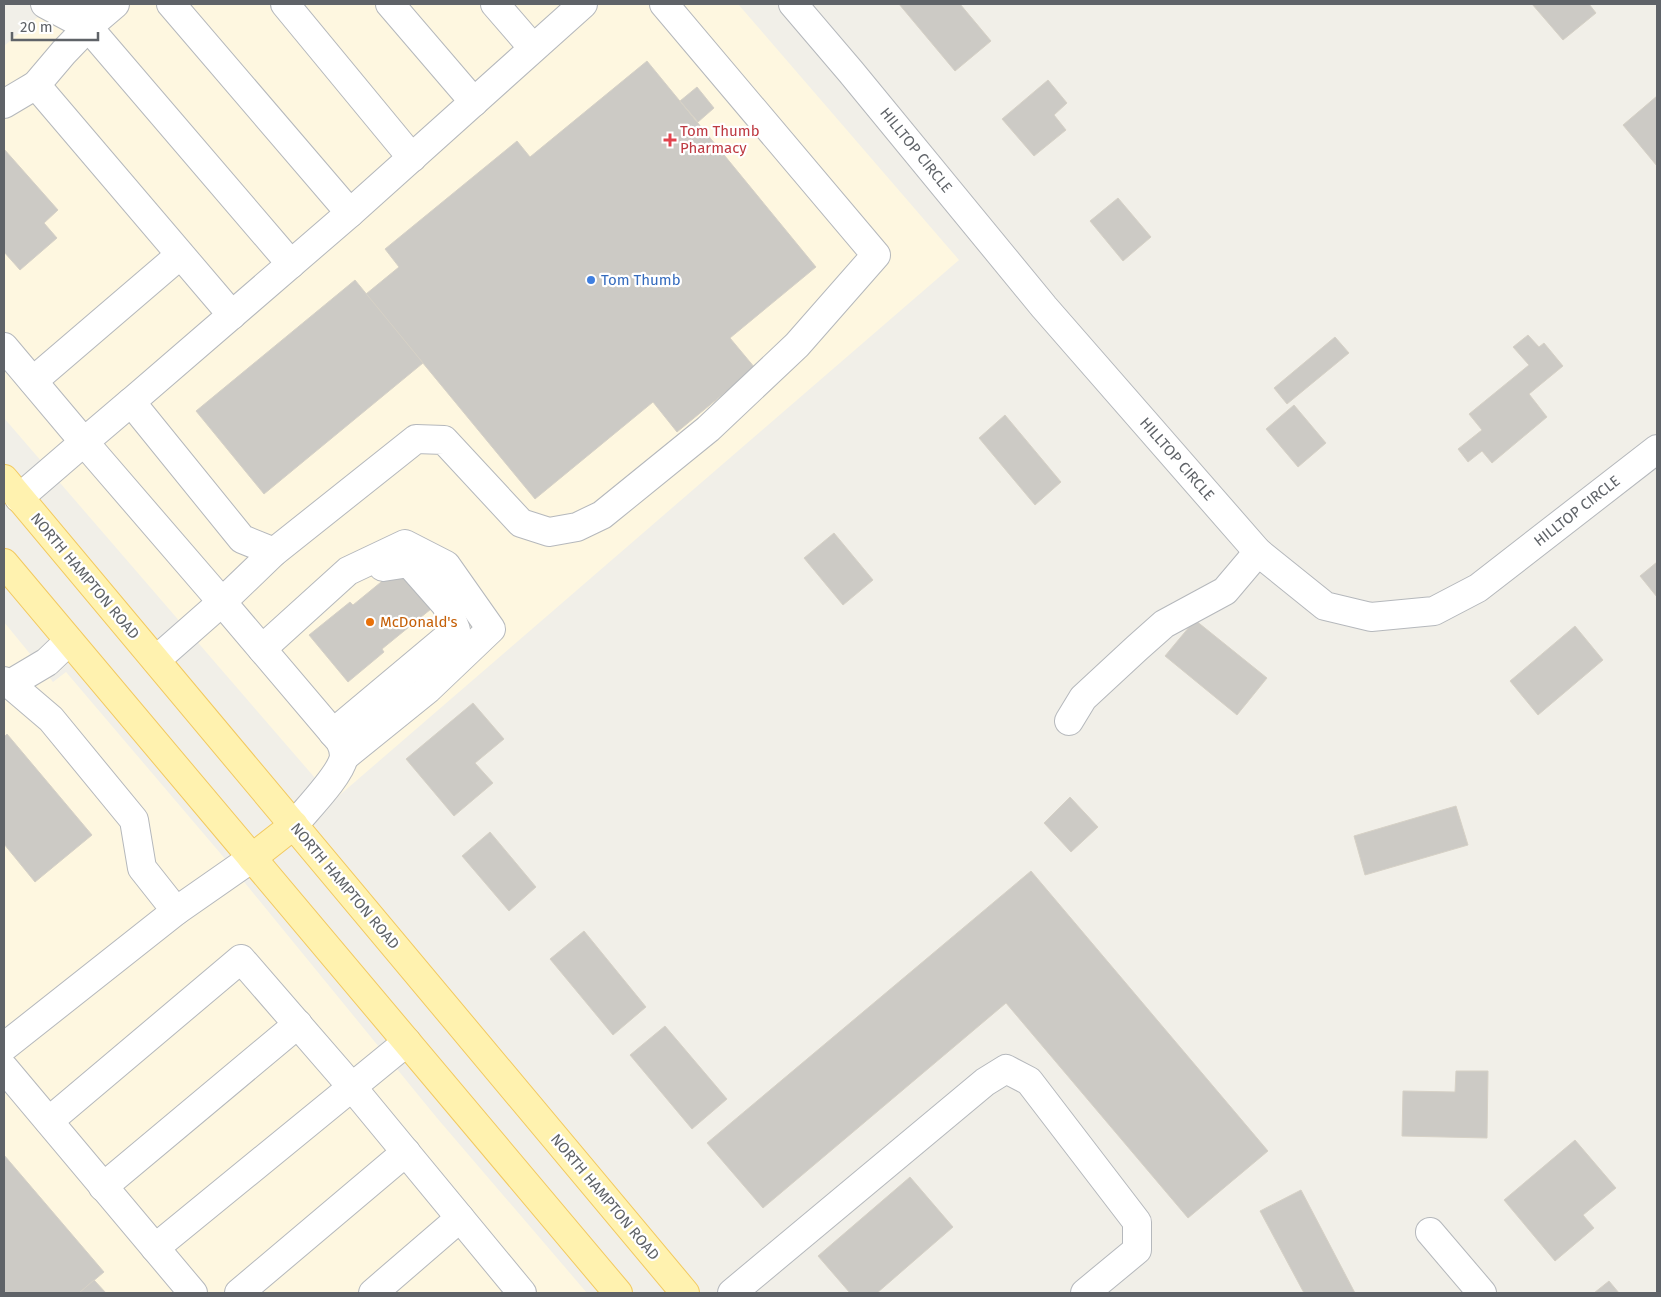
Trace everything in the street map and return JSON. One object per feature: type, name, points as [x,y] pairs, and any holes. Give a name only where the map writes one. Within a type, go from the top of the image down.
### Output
[{"type":"main road","name":"NORTH HAMPTON ROAD","points":[[9,496],[156,660],[685,1293]]},
{"type":"main road","points":[[4,563],[618,1293]]},
{"type":"main road","points":[[252,858],[294,825]]},
{"type":"street","points":[[45,4],[83,15],[291,264]]},
{"type":"street","points":[[4,104],[36,85],[64,52],[83,15],[115,4]]},
{"type":"street","points":[[171,4],[350,213]]},
{"type":"street","points":[[285,4],[412,158]]},
{"type":"street","points":[[390,4],[474,102]]},
{"type":"street","points":[[495,4],[533,48]]},
{"type":"street","points":[[9,496],[84,442],[131,402],[350,213],[583,4]]},
{"type":"street","points":[[156,660],[222,602],[274,552],[416,439],[444,440],[521,523],[549,532],[577,526],[602,515],[708,429],[790,351],[876,255],[664,4]]},
{"type":"street","name":"HILLTOP CIRCLE","points":[[793,4],[1044,307],[1258,552],[1325,606],[1371,617],[1434,611],[1478,588],[1657,449]]},
{"type":"street","points":[[36,85],[232,315]]},
{"type":"street","points":[[33,381],[180,255]]},
{"type":"street","points":[[4,347],[262,649],[339,745]]},
{"type":"street","points":[[131,402],[242,539],[274,552]]},
{"type":"street","points":[[262,649],[348,571],[405,544],[446,565],[491,629],[428,689],[339,745]]},
{"type":"street","points":[[1069,722],[1083,698],[1164,624],[1225,591],[1258,552]]},
{"type":"street","points":[[262,649],[292,642],[384,566],[409,563],[446,605],[456,630],[339,745],[334,778],[294,825]]},
{"type":"street","points":[[69,641],[47,662],[7,682],[51,719],[134,820],[142,868],[176,911]]},
{"type":"street","points":[[4,1047],[176,911],[252,858]]},
{"type":"street","points":[[49,1122],[241,959],[406,1152],[460,1218],[512,1289]]},
{"type":"street","points":[[103,1187],[298,1024]]},
{"type":"street","points":[[155,1248],[407,1042]]},
{"type":"street","points":[[4,1068],[192,1293]]},
{"type":"street","points":[[732,1293],[985,1082],[1006,1069],[1029,1081],[1138,1222],[1137,1250],[1085,1293]]},
{"type":"street","points":[[239,1293],[406,1152]]},
{"type":"street","points":[[373,1293],[460,1218]]},
{"type":"street","points":[[1430,1232],[1482,1293]]},
{"type":"shaded area","points":[[53,4],[738,4],[959,260],[334,800],[4,418],[4,46]]},
{"type":"shaded area","points":[[4,622],[53,682],[66,672],[232,867],[437,1118],[587,1293],[4,1293]]},
{"type":"building","points":[[899,4],[960,4],[991,41],[955,71]]},
{"type":"building","points":[[1532,4],[1589,4],[1596,13],[1563,40]]},
{"type":"building","name":"Tom Thumb","points":[[647,61],[816,267],[730,338],[755,368],[677,432],[653,402],[535,499],[366,294],[399,267],[385,249],[517,141],[530,157]]},
{"type":"building","points":[[1048,80],[1067,103],[1054,115],[1066,130],[1034,156],[1002,119]]},
{"type":"building","points":[[697,87],[714,108],[698,122],[680,101]]},
{"type":"building","points":[[1657,96],[1657,166],[1623,125]]},
{"type":"building","points":[[4,149],[58,210],[44,223],[57,238],[20,270],[4,252]]},
{"type":"building","points":[[1118,198],[1151,237],[1123,261],[1090,221]]},
{"type":"building","points":[[355,280],[423,363],[264,494],[196,411]]},
{"type":"building","points":[[1528,335],[1539,347],[1544,343],[1563,366],[1529,394],[1547,417],[1492,463],[1482,451],[1468,462],[1458,449],[1482,430],[1469,414],[1529,365],[1513,347]]},
{"type":"building","points":[[1335,337],[1349,353],[1287,404],[1274,388]]},
{"type":"building","points":[[1294,405],[1326,443],[1298,467],[1266,429]]},
{"type":"building","points":[[1005,415],[1061,482],[1035,505],[979,438]]},
{"type":"building","points":[[834,533],[873,580],[843,605],[804,558]]},
{"type":"building","points":[[1657,562],[1657,597],[1640,576]]},
{"type":"building","name":"McDonald's","points":[[397,569],[431,609],[382,649],[384,652],[348,682],[309,635],[350,602],[353,605]]},
{"type":"building","points":[[1195,620],[1267,678],[1237,715],[1165,656]]},
{"type":"building","points":[[1575,626],[1603,660],[1538,715],[1510,681]]},
{"type":"building","points":[[473,703],[504,739],[475,763],[493,783],[454,816],[406,759]]},
{"type":"building","points":[[7,734],[92,835],[35,882],[4,844],[4,737]]},
{"type":"building","points":[[1070,797],[1098,827],[1071,852],[1044,823]]},
{"type":"building","points":[[1456,806],[1468,845],[1365,875],[1354,836]]},
{"type":"building","points":[[490,832],[536,887],[509,911],[462,856]]},
{"type":"building","points":[[1031,871],[1268,1151],[1188,1218],[1006,1003],[763,1208],[707,1143]]},
{"type":"building","points":[[584,931],[646,1007],[613,1035],[550,959]]},
{"type":"building","points":[[665,1026],[727,1099],[692,1129],[630,1055]]},
{"type":"building","points":[[1456,1071],[1488,1071],[1487,1138],[1402,1136],[1403,1091],[1455,1092]]},
{"type":"building","points":[[1575,1140],[1616,1188],[1583,1215],[1594,1228],[1555,1261],[1504,1200]]},
{"type":"building","points":[[4,1155],[104,1272],[79,1293],[4,1293]]},
{"type":"building","points":[[910,1177],[953,1227],[877,1293],[850,1293],[818,1256]]},
{"type":"building","points":[[1301,1190],[1355,1293],[1304,1293],[1260,1211]]},
{"type":"building","points":[[94,1280],[106,1293],[79,1293]]},
{"type":"building","points":[[1609,1281],[1619,1293],[1594,1293]]},
{"type":"place","name":"Tom Thumb Pharmacy","points":[[670,140]]},
{"type":"place","name":"Tom Thumb","points":[[591,280]]},
{"type":"place","name":"McDonald's","points":[[370,622]]}]
